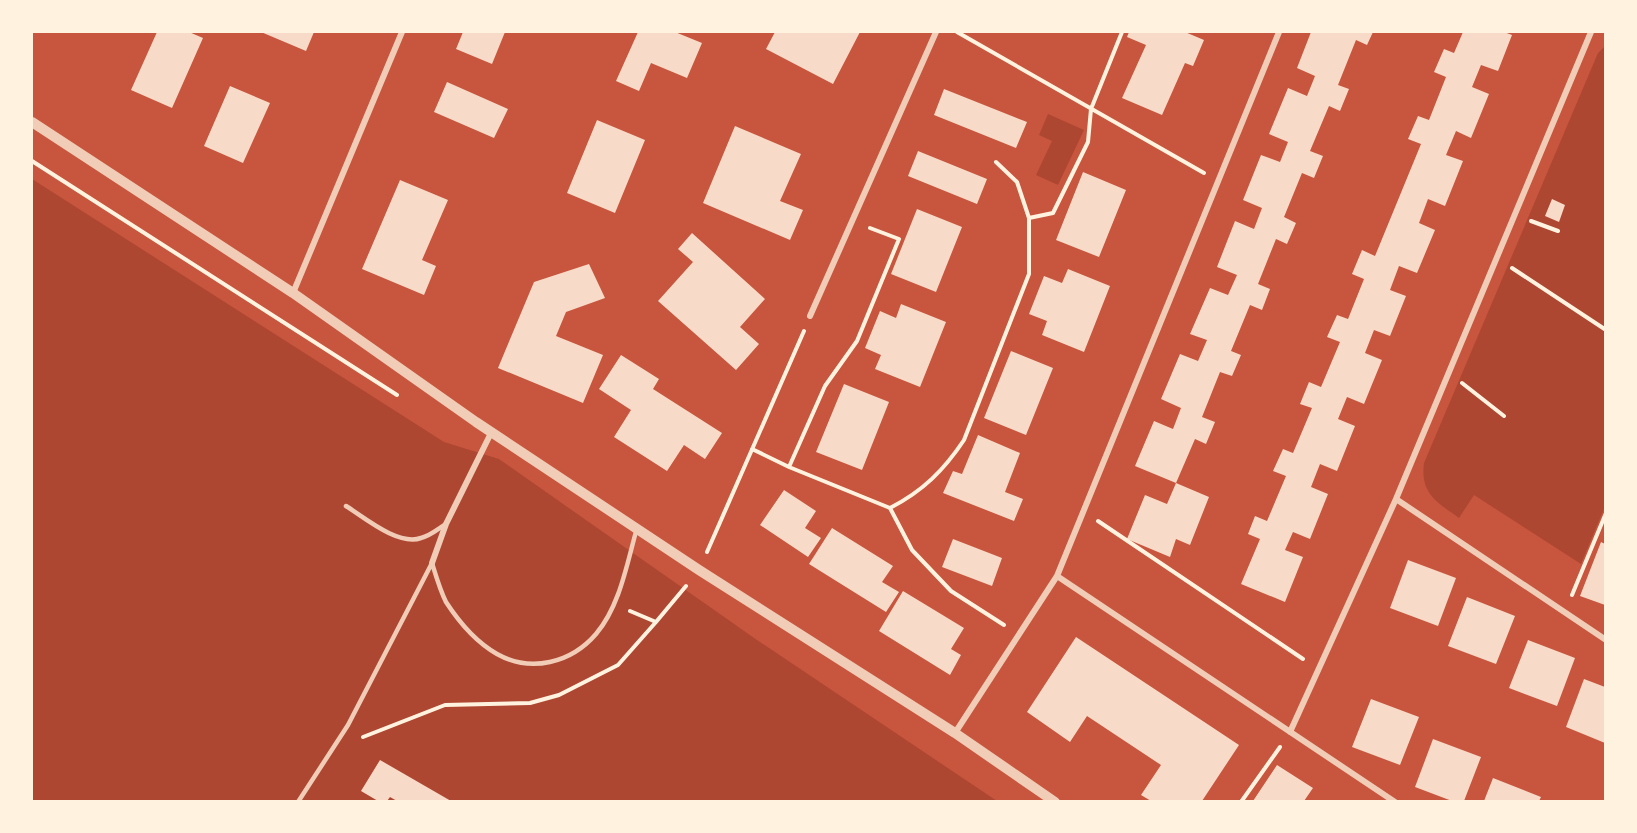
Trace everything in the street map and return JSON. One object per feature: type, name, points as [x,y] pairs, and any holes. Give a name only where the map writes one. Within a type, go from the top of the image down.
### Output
[{"type":"street","points":[[293,293],[402,32]]},
{"type":"street","points":[[810,316],[936,32]]},
{"type":"street","points":[[956,733],[1057,576],[1279,32]]},
{"type":"street","points":[[1290,732],[1396,499],[1591,32]]},
{"type":"street","points":[[32,122],[293,293],[492,431],[699,570],[956,733],[1055,801]]},
{"type":"street","points":[[432,563],[446,524],[492,431]]},
{"type":"street","points":[[1396,499],[1605,640]]},
{"type":"street","points":[[1057,576],[1395,801]]},
{"type":"lane","points":[[346,506],[393,535],[409,540],[422,538],[446,524]]},
{"type":"lane","points":[[432,563],[446,600],[470,633],[496,654],[515,661],[539,664],[558,661],[577,652],[597,634],[617,601],[637,528]]},
{"type":"lane","points":[[298,801],[348,725],[432,563]]},
{"type":"path","points":[[957,32],[1218,181]]},
{"type":"path","points":[[1029,218],[1053,213],[1088,142],[1091,109],[1122,32]]},
{"type":"path","points":[[32,160],[398,396]]},
{"type":"path","points":[[890,508],[907,499],[930,481],[949,462],[964,440],[1029,274],[1029,218],[1017,182],[996,162]]},
{"type":"path","points":[[1515,215],[1558,231]]},
{"type":"path","points":[[789,466],[825,386],[857,341],[899,239],[851,222]]},
{"type":"path","points":[[1497,258],[1605,330]]},
{"type":"path","points":[[332,749],[445,705],[530,703],[559,695],[618,665],[699,570],[810,316]]},
{"type":"path","points":[[1449,373],[1504,416]]},
{"type":"path","points":[[752,449],[890,508],[912,550],[951,591],[1020,634]]},
{"type":"path","points":[[1083,511],[1319,669]]},
{"type":"path","points":[[1565,613],[1605,513]]},
{"type":"path","points":[[630,611],[656,622]]},
{"type":"path","points":[[1241,801],[1290,732]]},
{"type":"shaded area","points":[[1605,46],[1606,504],[1581,564],[1474,495],[1459,518],[1432,496],[1423,474],[1424,463],[1598,53]]},
{"type":"shaded area","points":[[1048,114],[1084,130],[1058,185],[1036,175],[1052,141],[1039,135]]},
{"type":"shaded area","points":[[32,179],[444,442],[499,459],[757,640],[997,801],[32,801]]},
{"type":"building","points":[[157,32],[189,32],[203,38],[172,108],[131,90]]},
{"type":"building","points":[[261,32],[314,32],[306,51]]},
{"type":"building","points":[[463,32],[505,32],[492,64],[456,49]]},
{"type":"building","points":[[638,32],[675,32],[702,43],[687,78],[651,63],[639,91],[616,81]]},
{"type":"building","points":[[775,32],[860,32],[833,84],[766,49]]},
{"type":"building","points":[[1129,32],[1185,32],[1204,40],[1193,66],[1185,63],[1162,115],[1122,98],[1146,45],[1127,37]]},
{"type":"building","points":[[1311,32],[1373,32],[1367,45],[1356,40],[1338,85],[1349,89],[1340,111],[1329,106],[1310,151],[1323,156],[1314,178],[1302,173],[1284,217],[1296,223],[1287,244],[1276,239],[1258,284],[1270,289],[1262,310],[1250,305],[1231,351],[1241,355],[1232,376],[1220,372],[1202,417],[1215,422],[1206,444],[1195,439],[1176,483],[1135,466],[1154,421],[1173,429],[1181,408],[1161,399],[1180,354],[1198,361],[1207,340],[1190,334],[1210,288],[1228,295],[1237,275],[1217,267],[1235,221],[1254,229],[1262,208],[1243,200],[1261,155],[1280,162],[1288,142],[1269,134],[1288,88],[1307,96],[1315,76],[1297,68]]},
{"type":"building","points":[[1463,32],[1504,32],[1512,35],[1498,71],[1481,65],[1472,87],[1489,94],[1471,138],[1456,131],[1446,155],[1463,161],[1445,206],[1428,199],[1419,223],[1435,230],[1417,273],[1399,266],[1390,290],[1406,296],[1390,336],[1374,330],[1365,353],[1382,360],[1364,404],[1347,397],[1338,419],[1355,426],[1337,471],[1320,464],[1311,487],[1328,494],[1310,539],[1293,532],[1285,550],[1303,557],[1285,602],[1241,584],[1260,539],[1248,534],[1255,516],[1267,521],[1286,476],[1273,471],[1283,449],[1293,453],[1312,408],[1300,404],[1309,382],[1321,387],[1340,342],[1327,337],[1337,315],[1348,319],[1364,279],[1352,274],[1362,250],[1375,256],[1421,144],[1408,139],[1418,116],[1429,120],[1446,77],[1434,72],[1444,49],[1454,53]]},
{"type":"building","points":[[447,82],[508,109],[494,138],[434,112]]},
{"type":"building","points":[[230,86],[270,103],[243,163],[204,146]]},
{"type":"building","points":[[944,89],[1027,122],[1016,148],[934,115]]},
{"type":"building","points":[[597,120],[645,140],[615,213],[567,193]]},
{"type":"building","points":[[735,126],[801,154],[780,201],[803,210],[790,240],[703,203]]},
{"type":"building","points":[[918,151],[987,179],[977,204],[908,176]]},
{"type":"building","points":[[1083,172],[1126,190],[1099,257],[1056,240]]},
{"type":"building","points":[[400,180],[448,200],[422,260],[436,266],[424,295],[362,269]]},
{"type":"building","points":[[1552,199],[1565,205],[1559,222],[1545,216]]},
{"type":"building","points":[[917,209],[962,227],[936,292],[891,274]]},
{"type":"building","points":[[692,233],[765,299],[740,327],[759,344],[736,370],[658,301],[693,262],[678,249]]},
{"type":"building","points":[[589,264],[605,298],[566,312],[556,336],[603,355],[583,403],[498,368],[534,282]]},
{"type":"building","points":[[1068,269],[1110,286],[1084,352],[1042,335],[1047,321],[1029,314],[1044,276],[1062,283]]},
{"type":"building","points":[[901,304],[946,322],[920,387],[875,369],[881,355],[865,348],[880,311],[896,318]]},
{"type":"building","points":[[1011,351],[1053,368],[1026,435],[984,418]]},
{"type":"building","points":[[621,355],[659,379],[653,389],[722,433],[705,459],[684,445],[667,471],[614,437],[631,410],[599,389]]},
{"type":"building","points":[[844,384],[889,402],[862,470],[816,452]]},
{"type":"building","points":[[978,435],[1020,453],[1005,492],[1023,499],[1014,521],[943,493],[953,471],[962,474]]},
{"type":"building","points":[[1176,483],[1209,497],[1190,545],[1176,539],[1170,557],[1127,539],[1145,495],[1167,504]]},
{"type":"building","points":[[784,490],[816,511],[805,528],[821,538],[808,557],[760,525]]},
{"type":"building","points":[[832,528],[893,566],[882,582],[899,592],[886,612],[809,564]]},
{"type":"building","points":[[953,539],[1002,558],[992,586],[942,567]]},
{"type":"building","points":[[1601,542],[1605,544],[1605,605],[1580,596]]},
{"type":"building","points":[[1408,560],[1456,578],[1438,626],[1390,608]]},
{"type":"building","points":[[903,591],[964,628],[951,649],[961,655],[950,675],[879,631]]},
{"type":"building","points":[[1467,597],[1515,616],[1496,664],[1448,646]]},
{"type":"building","points":[[1076,637],[1239,745],[1202,801],[1151,801],[1141,795],[1161,765],[1087,716],[1070,742],[1027,712]]},
{"type":"building","points":[[1528,640],[1575,658],[1557,706],[1509,688]]},
{"type":"building","points":[[1584,679],[1605,687],[1605,743],[1566,727]]},
{"type":"building","points":[[1371,699],[1419,717],[1400,765],[1352,747]]},
{"type":"building","points":[[1433,739],[1481,757],[1464,801],[1452,801],[1415,787]]},
{"type":"building","points":[[380,760],[451,801],[397,801],[390,797],[387,801],[378,801],[361,791]]},
{"type":"building","points":[[1277,765],[1313,788],[1304,801],[1253,801]]},
{"type":"building","points":[[1493,778],[1541,797],[1539,801],[1484,801]]}]
